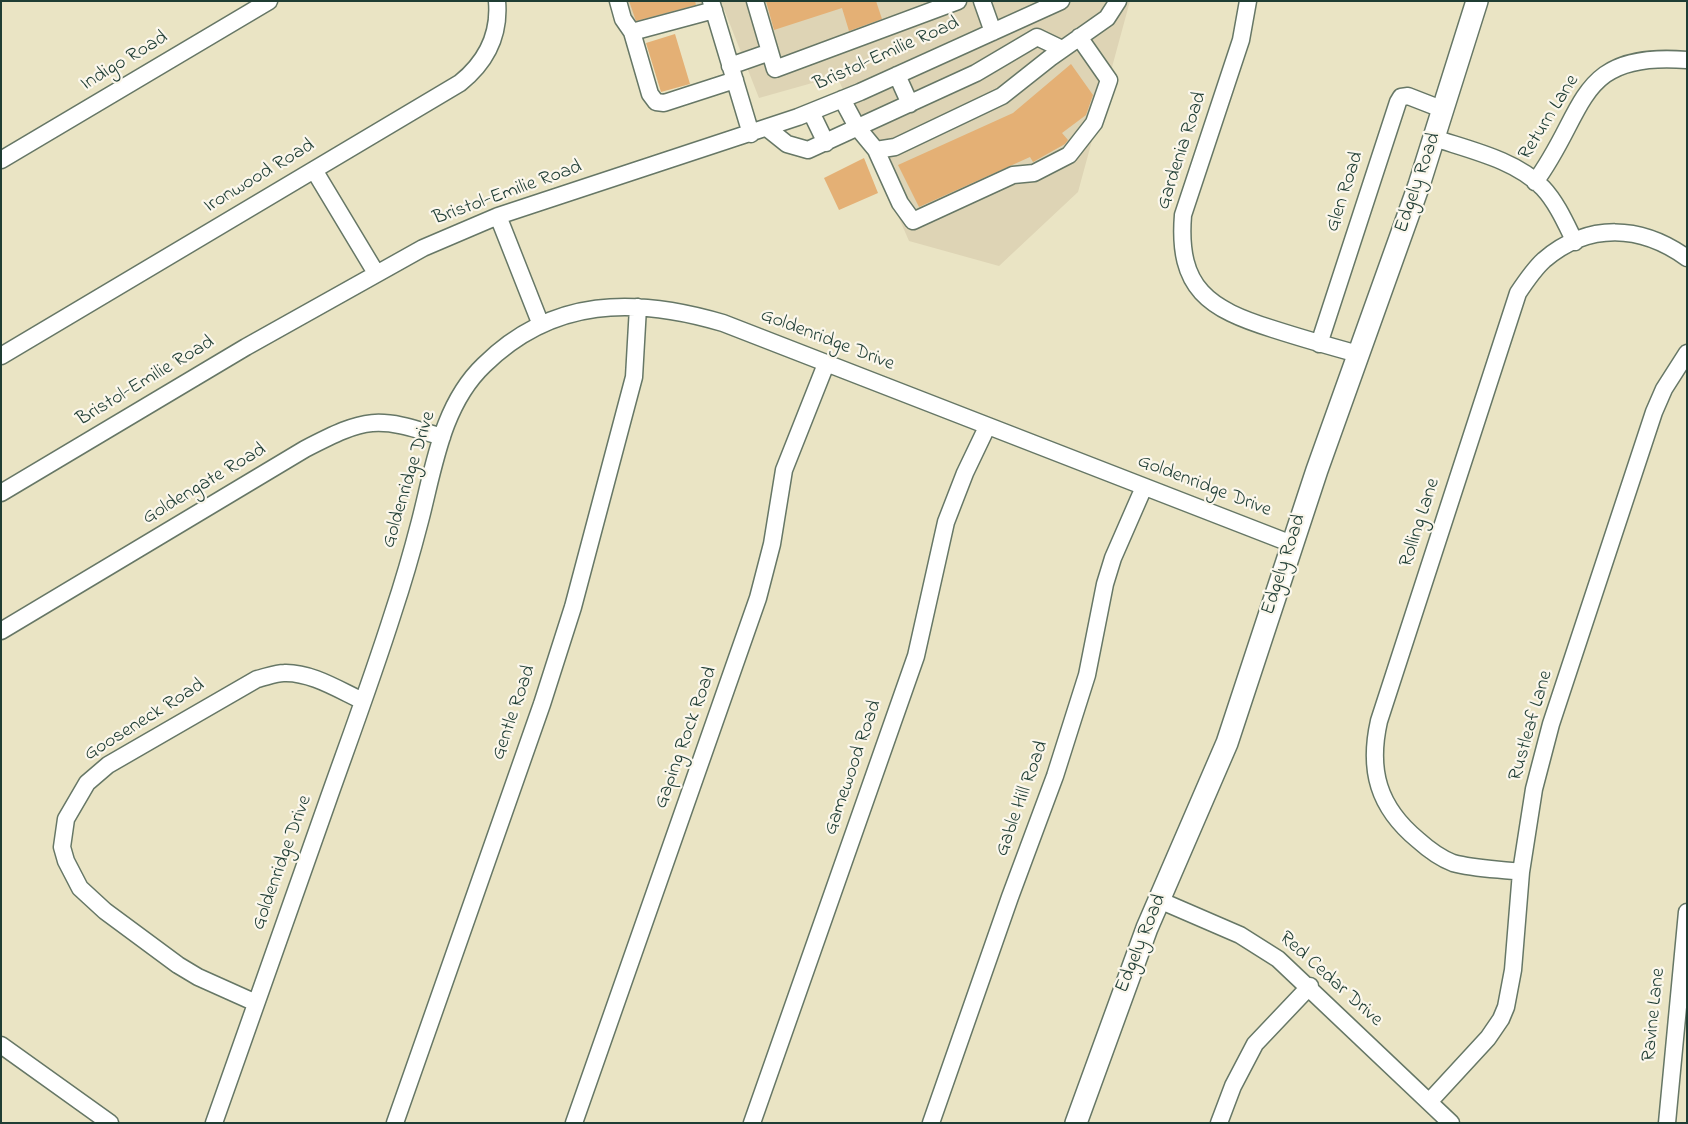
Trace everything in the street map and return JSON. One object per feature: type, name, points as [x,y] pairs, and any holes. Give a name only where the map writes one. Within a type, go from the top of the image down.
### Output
[{"type":"main road","name":"Edgely Road","points":[[1076,1123],[1126,980],[1227,743],[1292,544],[1444,110],[1477,1]]},
{"type":"street","name":"Indigo Road","points":[[1,160],[269,1]]},
{"type":"street","name":"Ironwood Road","points":[[1,356],[460,84],[473,73],[487,53],[496,31],[497,1]]},
{"type":"street","points":[[618,1],[623,19],[632,32],[650,94],[656,102],[664,103],[732,73],[770,52]]},
{"type":"street","points":[[755,1],[775,69],[958,1]]},
{"type":"street","points":[[982,1],[993,32]]},
{"type":"street","name":"Bristol-Emilie Road","points":[[1,493],[246,347],[422,248],[498,216],[751,134],[810,112],[1061,1]]},
{"type":"street","points":[[876,150],[895,147],[1002,96],[1062,49],[1107,18],[1118,1]]},
{"type":"street","points":[[632,32],[712,6],[751,134]]},
{"type":"street","name":"Gardenia Road","points":[[1248,6],[1241,40],[1183,215],[1181,236],[1188,273],[1196,287],[1220,308],[1244,320],[1319,344],[1358,354]]},
{"type":"street","points":[[767,128],[786,144],[808,150],[976,73],[1037,37],[1062,49]]},
{"type":"street","points":[[842,99],[857,127],[876,150],[900,203],[913,221],[1013,175],[1034,173],[1069,155],[1094,123],[1109,80],[1079,37]]},
{"type":"street","name":"Return Lane","points":[[1535,182],[1554,156],[1582,98],[1606,74],[1621,64],[1634,61],[1687,60]]},
{"type":"street","points":[[897,75],[910,104]]},
{"type":"street","name":"Glen Road","points":[[1319,344],[1398,102],[1408,96],[1444,110]]},
{"type":"street","points":[[810,112],[826,143]]},
{"type":"street","points":[[1434,138],[1504,164],[1535,182],[1544,189],[1559,211],[1575,242]]},
{"type":"street","points":[[314,170],[376,273]]},
{"type":"street","points":[[498,216],[541,325]]},
{"type":"street","name":"Rolling Lane","points":[[1522,872],[1453,862],[1428,848],[1406,830],[1388,808],[1376,777],[1374,742],[1379,721],[1518,293],[1544,260],[1559,249],[1604,233],[1638,233],[1674,249],[1687,258]]},
{"type":"street","name":"Goldenridge Drive","points":[[214,1123],[393,613],[442,436],[460,395],[482,366],[505,345],[525,332],[575,312],[603,308],[638,307],[685,312],[723,323],[1292,544]]},
{"type":"street","name":"Gentle Road","points":[[395,1123],[542,704],[573,607],[634,377],[638,307]]},
{"type":"street","name":"Rustleaf Lane","points":[[1429,1102],[1470,1060],[1501,1019],[1506,1007],[1513,970],[1522,872],[1534,789],[1551,724],[1654,412],[1664,389],[1687,353]]},
{"type":"street","name":"Gaping Rock Road","points":[[574,1123],[758,598],[772,544],[784,470],[826,364]]},
{"type":"street","name":"Goldengate Road","points":[[1,631],[305,449],[343,429],[384,421],[403,424],[442,436]]},
{"type":"street","name":"Gamewood Road","points":[[752,1123],[916,656],[946,522],[965,473],[988,427]]},
{"type":"street","name":"Gable Hill Road","points":[[931,1123],[1010,897],[1055,776],[1091,658],[1110,567],[1144,487]]},
{"type":"street","name":"Gooseneck Road","points":[[256,1003],[198,977],[86,895],[66,860],[62,847],[66,819],[88,783],[108,765],[257,679],[284,673],[298,675],[322,682],[363,701]]},
{"type":"street","name":"Red Cedar Drive","points":[[1159,900],[1251,940],[1278,959],[1310,986],[1451,1123]]},
{"type":"street","name":"Ravine Lane","points":[[1666,1123],[1687,912]]},
{"type":"street","points":[[1219,1123],[1233,1086],[1255,1044],[1274,1021],[1310,986]]},
{"type":"street","points":[[1,1045],[110,1123]]},
{"type":"shaded area","points":[[612,1],[1130,1],[1078,192],[999,266],[909,241],[837,76],[759,98],[722,4],[621,32]]},
{"type":"building","points":[[629,1],[695,1],[696,5],[636,21]]},
{"type":"building","points":[[766,1],[876,1],[882,19],[849,31],[842,8],[774,30]]},
{"type":"building","points":[[675,34],[690,84],[661,92],[646,43]]},
{"type":"building","points":[[1071,64],[1093,95],[1086,115],[1062,133],[1068,140],[1065,144],[1033,162],[1030,157],[919,207],[898,165],[1013,113]]},
{"type":"building","points":[[864,158],[878,193],[839,210],[824,178]]}]
